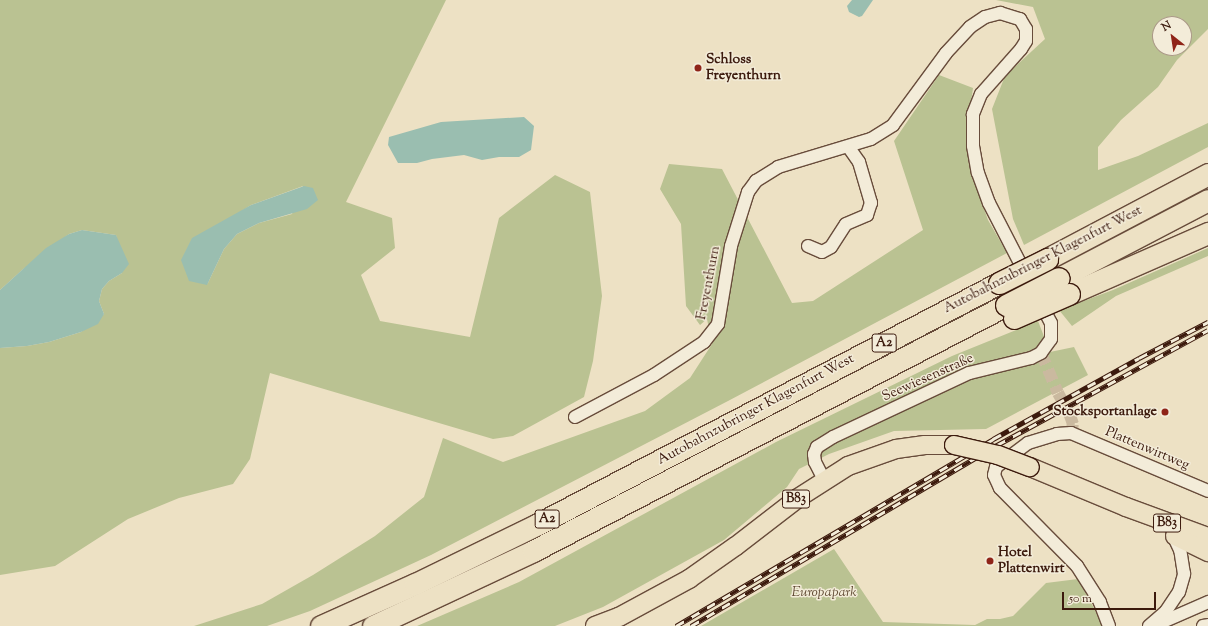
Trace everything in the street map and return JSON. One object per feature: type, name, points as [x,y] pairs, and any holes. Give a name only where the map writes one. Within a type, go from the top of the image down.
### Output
[{"type":"highway","name":"Autobahnzubringer Klagenfurt West","points":[[321,626],[415,584],[538,524],[1208,174]]},
{"type":"highway","name":"Autobahnzubringer Klagenfurt West","points":[[373,626],[533,550],[958,330],[1010,312],[1064,286],[1208,200]]},
{"type":"highway","points":[[1064,286],[1208,233]]},
{"type":"main road","name":"B83","points":[[595,626],[619,617],[689,579],[824,480],[848,466],[896,449],[925,445],[954,445],[998,455],[1126,507],[1208,537]]},
{"type":"main road","name":"B83","points":[[1126,507],[1173,535],[1208,552]]},
{"type":"street","name":"Seewiesenstraße","points":[[824,480],[815,462],[814,454],[816,447],[833,437],[969,372],[1031,358],[1041,352],[1051,339],[1051,323],[989,203],[978,173],[973,146],[973,114],[981,94],[1021,49],[1026,40],[1026,29],[1020,19],[1000,13],[985,17],[970,27],[946,53],[893,125],[871,139],[848,146]]},
{"type":"street","points":[[808,246],[822,252],[831,247],[846,224],[866,215],[871,203],[859,162],[848,146]]},
{"type":"street","name":"Freyenthurn","points":[[575,417],[654,375],[704,342],[718,324],[731,246],[748,192],[756,181],[778,167],[848,146]]},
{"type":"street","name":"Plattenwirtweg","points":[[1109,626],[1100,602],[1077,566],[1000,488],[994,475],[996,467],[1028,443],[1057,434],[1071,434],[1208,491]]},
{"type":"street","points":[[1149,626],[1166,611],[1179,592],[1184,574],[1180,550],[1173,535]]},
{"type":"street","points":[[1153,626],[1208,602]]},
{"type":"street","points":[[1203,626],[1208,625]]},
{"type":"green space","points":[[0,0],[446,0],[346,202],[392,218],[395,248],[361,275],[380,321],[470,337],[499,218],[555,175],[590,192],[602,296],[593,361],[584,397],[513,436],[493,439],[270,373],[250,459],[233,484],[179,498],[128,519],[55,566],[0,575],[0,348],[27,346],[49,342],[81,332],[104,314],[99,301],[102,289],[109,281],[122,273],[116,235],[82,230],[69,234],[22,270],[0,290]],"holes":[[[303,186],[292,214],[259,223],[237,234],[224,249],[207,285],[231,218],[251,205]]]},
{"type":"green space","points":[[996,0],[1208,0],[1208,29],[1192,45],[1192,16],[1152,16],[1152,56],[1181,56],[1158,87],[1121,120],[1098,147],[1098,170],[1138,156],[1208,123],[1208,147],[1024,245],[1013,219],[992,109],[1005,76],[1045,39],[1033,7]]},
{"type":"green space","points":[[939,75],[973,88],[967,131],[969,166],[988,220],[1007,253],[728,401],[431,555],[310,611],[267,626],[194,626],[262,604],[313,575],[375,536],[424,497],[443,438],[503,462],[645,411],[690,378],[712,344],[707,319],[700,325],[686,306],[681,224],[660,189],[669,164],[722,169],[792,303],[813,301],[923,230],[894,141]]},
{"type":"green space","points":[[1208,248],[1208,256],[1116,296],[1072,326],[1059,310],[1113,290]]},
{"type":"green space","points":[[1038,321],[1050,352],[1074,347],[1088,375],[986,429],[894,431],[829,454],[799,469],[787,487],[724,540],[603,607],[555,626],[417,626],[519,582],[776,442],[952,356]]},
{"type":"green space","name":"Europapark","points":[[834,549],[883,622],[975,625],[987,619],[1000,619],[1013,616],[1046,583],[1078,579],[1102,626],[701,626]]},
{"type":"shaded area","points":[[852,0],[873,0],[862,16],[859,17],[849,12],[847,6]]},
{"type":"shaded area","points":[[524,117],[534,126],[531,150],[519,157],[499,157],[482,160],[464,155],[432,159],[417,163],[398,163],[388,145],[389,137],[441,122]]},
{"type":"shaded area","points":[[304,186],[313,188],[318,200],[307,209],[259,223],[237,234],[224,249],[207,285],[189,281],[181,260],[192,238],[251,205]]},
{"type":"shaded area","points":[[82,230],[116,235],[129,264],[122,273],[109,281],[102,289],[99,301],[104,314],[98,324],[81,332],[49,342],[27,346],[0,348],[0,290],[46,248],[69,234]]},
{"type":"tunnel","points":[[1041,353],[1058,393],[1069,413],[1073,424],[1071,433]]},
{"type":"railway","points":[[676,626],[993,439],[1139,358],[1208,322]]},
{"type":"railway","points":[[691,626],[997,445],[1208,330]]},
{"type":"place","name":"Schloss Freyenthurn","points":[[698,68]]},
{"type":"place","name":"Stocksportanlage","points":[[1165,412]]},
{"type":"place","name":"Hotel Plattenwirt","points":[[990,561]]}]
